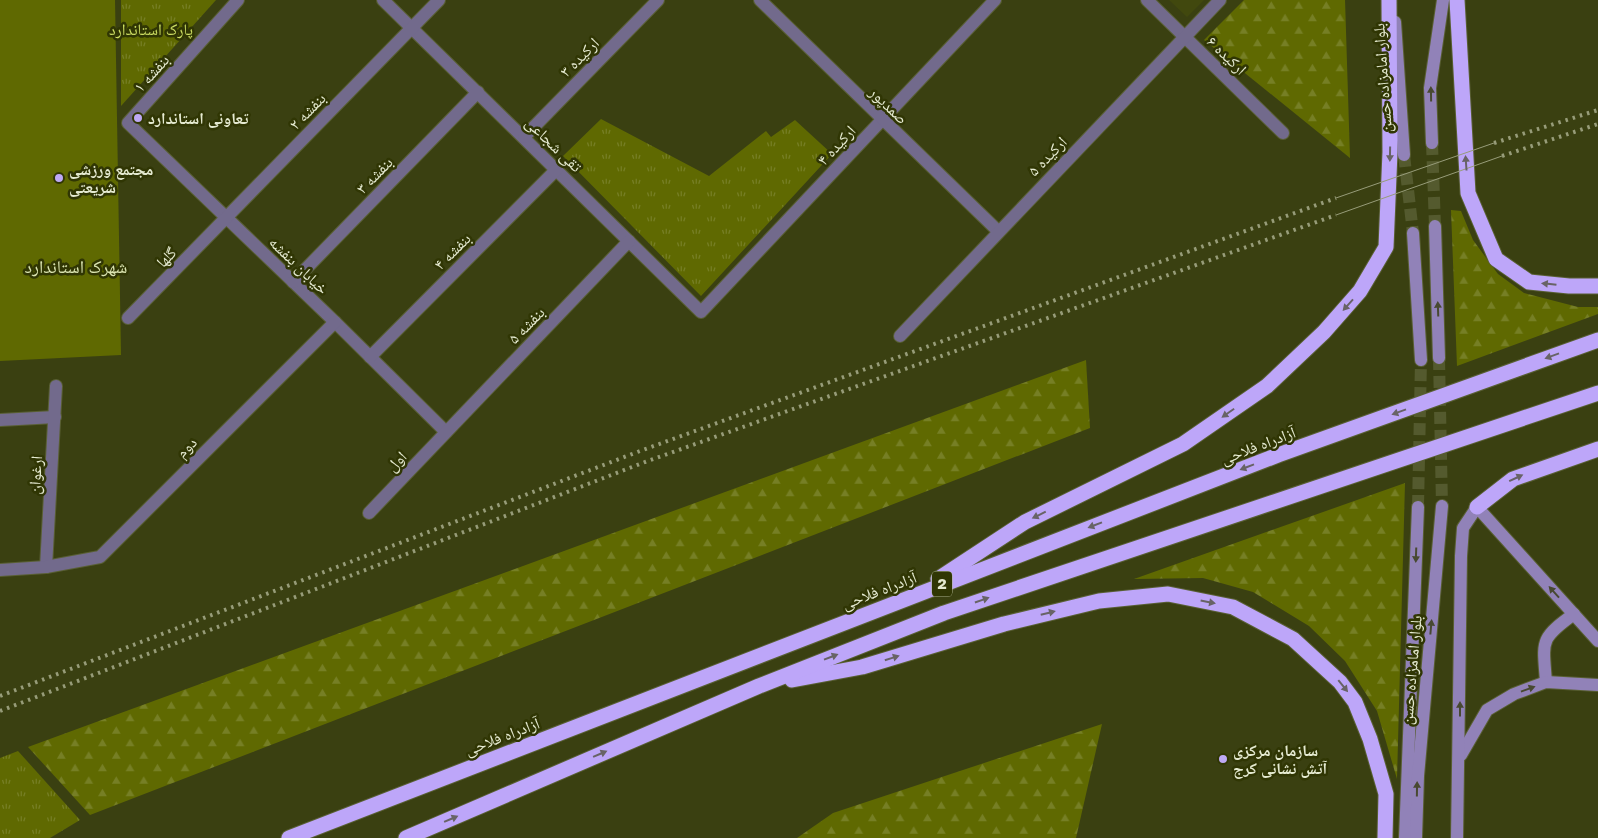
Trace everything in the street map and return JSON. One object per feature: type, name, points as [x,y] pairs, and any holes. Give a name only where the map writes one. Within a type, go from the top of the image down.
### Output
[{"type":"highway","points":[[912,596],[1025,522],[1183,444],[1267,386],[1324,332],[1360,291],[1386,247],[1390,152],[1391,0]]},
{"type":"highway","points":[[1457,0],[1468,193],[1496,259],[1529,282],[1569,286],[1598,286]]},
{"type":"highway","name":"آزادراه فلاحی","points":[[289,838],[1278,455],[1598,340]]},
{"type":"highway","name":"2","points":[[406,838],[759,686],[944,613],[1598,394]]},
{"type":"highway","points":[[1477,507],[1513,479],[1598,449]]},
{"type":"highway","points":[[759,686],[862,667],[1004,624],[1099,601],[1168,594],[1233,607],[1293,638],[1340,682],[1355,702],[1370,739],[1386,794],[1385,838]]},
{"type":"main road","name":"بلوار امامزاده حسن","points":[[1391,0],[1398,55],[1404,155]]},
{"type":"main road","points":[[1432,143],[1430,88],[1442,0]]},
{"type":"main road","points":[[1435,226],[1439,358]]},
{"type":"main road","points":[[1413,232],[1421,360]]},
{"type":"main road","name":"بلوار امامزاده حسن","points":[[1404,838],[1418,506]]},
{"type":"main road","name":"بلوار امامزاده حسن","points":[[1416,838],[1418,776],[1442,506]]},
{"type":"main road","points":[[1457,838],[1460,758],[1461,556],[1463,528],[1477,507],[1598,641]]},
{"type":"main road","points":[[1546,682],[1543,645],[1554,628],[1574,614]]},
{"type":"main road","points":[[1460,758],[1487,710],[1514,694],[1546,682],[1598,685]]},
{"type":"street","name":"بنفشه ۱","points":[[128,123],[238,0]]},
{"type":"street","name":"تقی شجاعی","points":[[383,0],[701,312]]},
{"type":"street","name":"بنفشه ۲","points":[[227,218],[439,0]]},
{"type":"street","name":"ارکیده ۳","points":[[524,137],[658,0]]},
{"type":"street","name":"صمدپور","points":[[760,0],[998,231]]},
{"type":"street","name":"ارکیده ۴","points":[[701,312],[995,0]]},
{"type":"street","name":"ارکیده ۶","points":[[1147,0],[1283,133]]},
{"type":"street","name":"ارکیده ۵","points":[[900,336],[1220,0]]},
{"type":"street","name":"بنفشه ۳","points":[[293,282],[478,92]]},
{"type":"street","name":"خیابان بنفشه","points":[[128,123],[335,322],[446,432]]},
{"type":"street","name":"بنفشه ۴","points":[[370,357],[557,169]]},
{"type":"street","name":"گلها","points":[[128,318],[227,218]]},
{"type":"street","name":"بنفشه ۵","points":[[446,432],[630,241]]},
{"type":"street","name":"دوم","points":[[0,570],[46,567],[100,556],[335,322]]},
{"type":"street","name":"ارغوان","points":[[46,567],[56,386]]},
{"type":"street","points":[[0,420],[55,418]]},
{"type":"street","name":"اول","points":[[370,512],[446,432]]},
{"type":"shaded area","points":[[1169,0],[1204,0],[1187,17]]},
{"type":"green space","name":"مجتمع ورزشی شریعتی","points":[[0,0],[115,0],[121,355],[0,361]]},
{"type":"green space","name":"پارک استاندارد","points":[[121,0],[216,0],[121,106]]},
{"type":"green space","points":[[1244,0],[1345,0],[1350,158],[1204,40]]},
{"type":"green space","points":[[601,119],[709,176],[766,131],[771,137],[795,120],[832,154],[701,296],[563,156]]},
{"type":"green space","points":[[1451,210],[1461,211],[1473,240],[1498,274],[1524,293],[1578,307],[1598,307],[1598,314],[1457,366]]},
{"type":"green space","points":[[1086,360],[1090,428],[90,815],[28,747]]},
{"type":"green space","points":[[1405,483],[1397,779],[1377,711],[1345,661],[1309,626],[1253,592],[1203,578],[1134,579]]},
{"type":"green space","points":[[1102,724],[1076,838],[797,838],[833,813]]},
{"type":"green space","points":[[18,751],[80,820],[50,838],[0,838],[0,758]]},
{"type":"tunnel","points":[[1432,143],[1435,226]]},
{"type":"tunnel","points":[[1404,155],[1413,233]]},
{"type":"tunnel","points":[[1439,358],[1442,506]]},
{"type":"tunnel","points":[[1418,507],[1421,360]]},
{"type":"tram line","points":[[1336,198],[1494,143]]},
{"type":"tram line","points":[[1336,215],[1502,156]]},
{"type":"railway","points":[[1494,143],[1598,110]]},
{"type":"railway","points":[[1502,156],[1598,124]]},
{"type":"railway","points":[[0,696],[640,451],[1336,198]]},
{"type":"railway","points":[[0,711],[645,462],[1336,215]]},
{"type":"place","name":"تعاونی استاندارد","points":[[138,118]]},
{"type":"place","name":"مجتمع ورزشی شریعتی","points":[[59,178]]},
{"type":"place","name":"سازمان مرکزی آتش نشانی کرج","points":[[1223,759]]},
{"type":"district","name":"شهرک استاندارد","points":[[76,267]]}]
